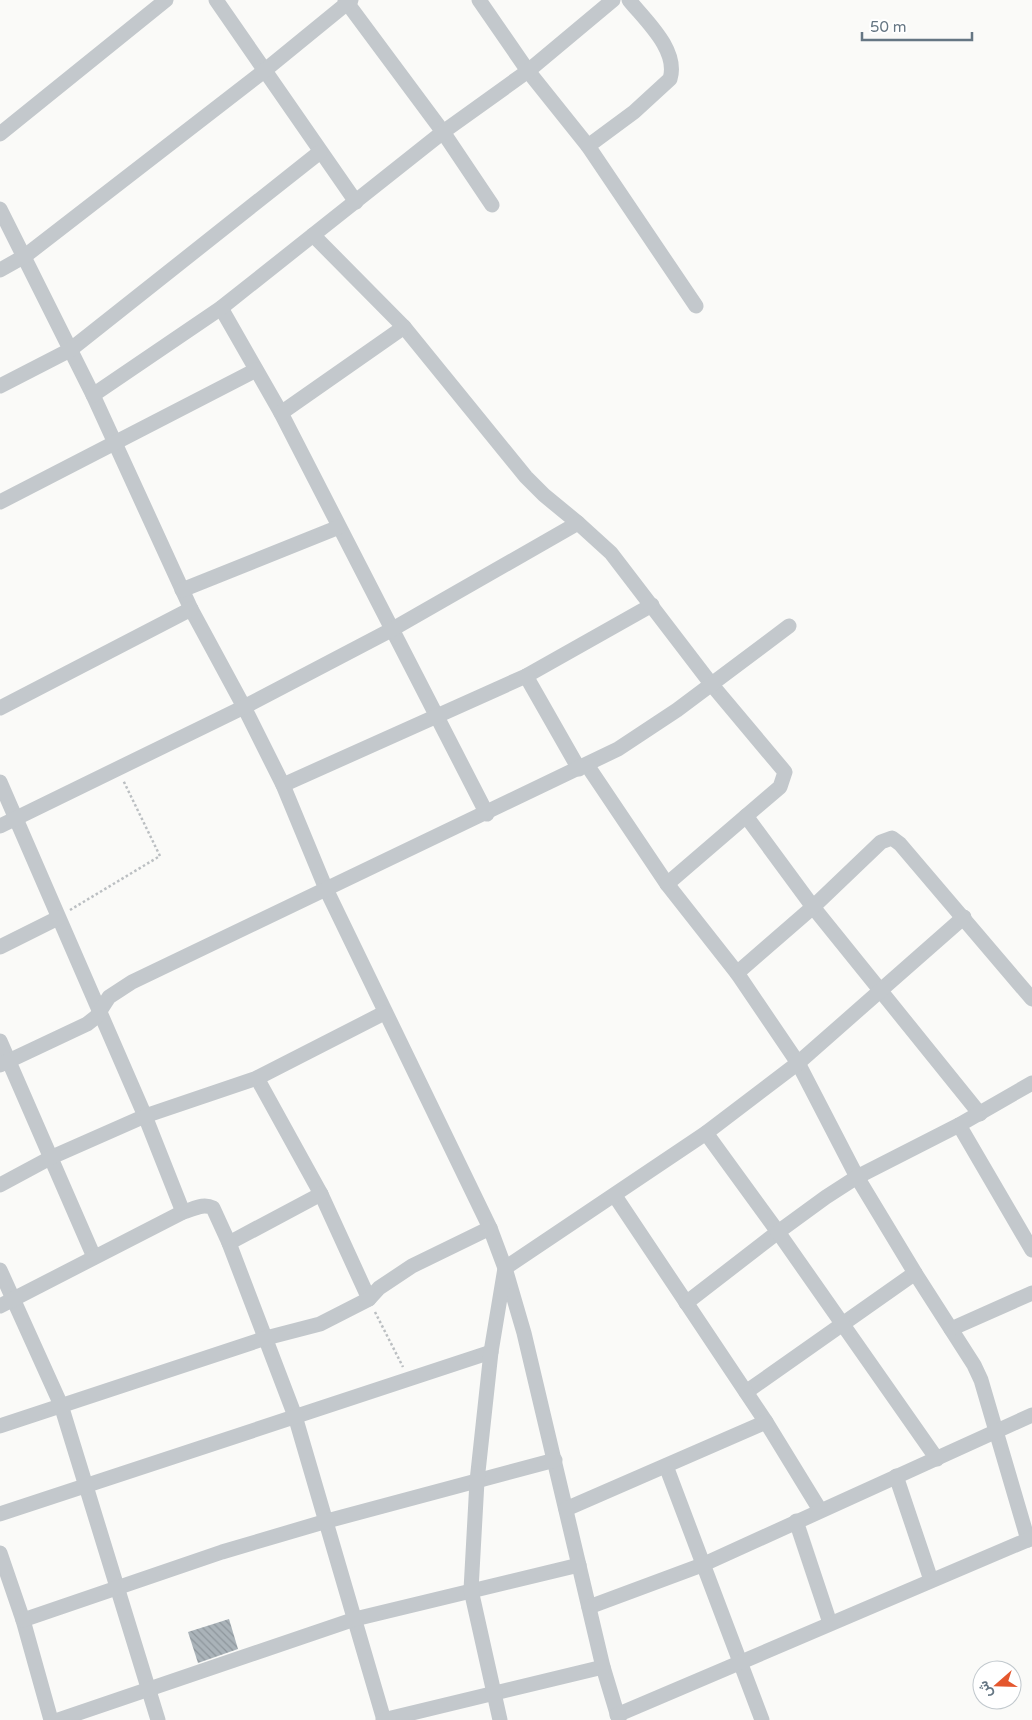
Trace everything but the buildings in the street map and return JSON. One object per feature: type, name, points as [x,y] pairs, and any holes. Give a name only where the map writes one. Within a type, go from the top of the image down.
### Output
[{"type":"street","points":[[0,134],[166,0]]},
{"type":"street","points":[[216,0],[356,202]]},
{"type":"street","points":[[479,0],[528,71],[588,146],[696,306]]},
{"type":"street","points":[[93,395],[221,308],[443,132],[528,71],[613,0]]},
{"type":"street","points":[[588,146],[634,112],[670,79],[672,72],[673,66],[666,49],[629,0]]},
{"type":"street","points":[[0,270],[25,256],[264,71],[347,1],[443,132],[492,204]]},
{"type":"street","points":[[0,386],[70,350],[320,152]]},
{"type":"street","points":[[0,209],[115,440],[191,609],[244,707],[283,785],[326,889],[384,1013],[490,1228],[506,1268],[524,1333],[603,1667],[618,1717],[830,1622],[1030,1539],[981,1380],[857,1177],[798,1063],[737,973],[668,884],[583,767],[526,676]]},
{"type":"street","points":[[313,235],[404,327],[526,477],[611,553],[712,685],[785,772],[780,787],[668,884]]},
{"type":"street","points":[[221,308],[281,413],[487,814]]},
{"type":"street","points":[[281,413],[404,327]]},
{"type":"street","points":[[0,502],[115,440],[256,370]]},
{"type":"street","points":[[0,826],[244,707],[392,630],[578,523]]},
{"type":"street","points":[[182,590],[339,527]]},
{"type":"street","points":[[283,785],[526,676],[652,605]]},
{"type":"street","points":[[0,708],[191,609]]},
{"type":"street","points":[[4,1062],[87,1024],[99,1012],[112,994],[132,982],[583,767],[650,729],[712,685],[789,626]]},
{"type":"street","points":[[0,782],[145,1116],[183,1212]]},
{"type":"street","points":[[746,816],[813,907],[980,1114]]},
{"type":"street","points":[[737,973],[813,907],[882,842],[892,838],[900,844],[964,917],[1032,998]]},
{"type":"street","points":[[500,1720],[471,1590],[477,1481],[491,1352],[506,1268],[706,1133],[798,1063],[964,917]]},
{"type":"street","points":[[0,947],[58,918]]},
{"type":"street","points":[[0,1185],[52,1156],[145,1116],[257,1078],[384,1013]]},
{"type":"street","points":[[0,1041],[4,1062],[52,1156],[94,1257]]},
{"type":"street","points":[[257,1078],[321,1194],[369,1299]]},
{"type":"street","points":[[686,1304],[826,1196],[857,1177],[980,1114],[1032,1083]]},
{"type":"street","points":[[959,1125],[1032,1250]]},
{"type":"street","points":[[706,1133],[937,1458]]},
{"type":"street","points":[[230,1243],[321,1194]]},
{"type":"street","points":[[615,1196],[766,1422],[820,1510]]},
{"type":"street","points":[[0,1306],[183,1212],[207,1205],[213,1208],[230,1243],[296,1416],[384,1720],[603,1667]]},
{"type":"street","points":[[0,1426],[266,1338],[320,1324],[369,1299],[379,1288],[399,1274],[490,1228]]},
{"type":"street","points":[[0,1270],[61,1405],[158,1720]]},
{"type":"street","points":[[746,1392],[841,1323],[915,1273]]},
{"type":"street","points":[[951,1329],[1032,1293]]},
{"type":"street","points":[[0,1514],[491,1352]]},
{"type":"street","points":[[589,1607],[702,1565],[1032,1415]]},
{"type":"street","points":[[566,1509],[766,1422]]},
{"type":"street","points":[[23,1620],[118,1587],[327,1521],[555,1460]]},
{"type":"street","points":[[666,1466],[762,1720]]},
{"type":"street","points":[[896,1476],[931,1580]]},
{"type":"street","points":[[796,1522],[830,1622]]},
{"type":"street","points":[[0,1553],[4,1580],[23,1620],[51,1720]]},
{"type":"street","points":[[58,1720],[355,1619],[579,1564]]},
{"type":"path","points":[[58,918],[160,856],[118,770]]},
{"type":"path","points":[[369,1299],[409,1380]]}]
